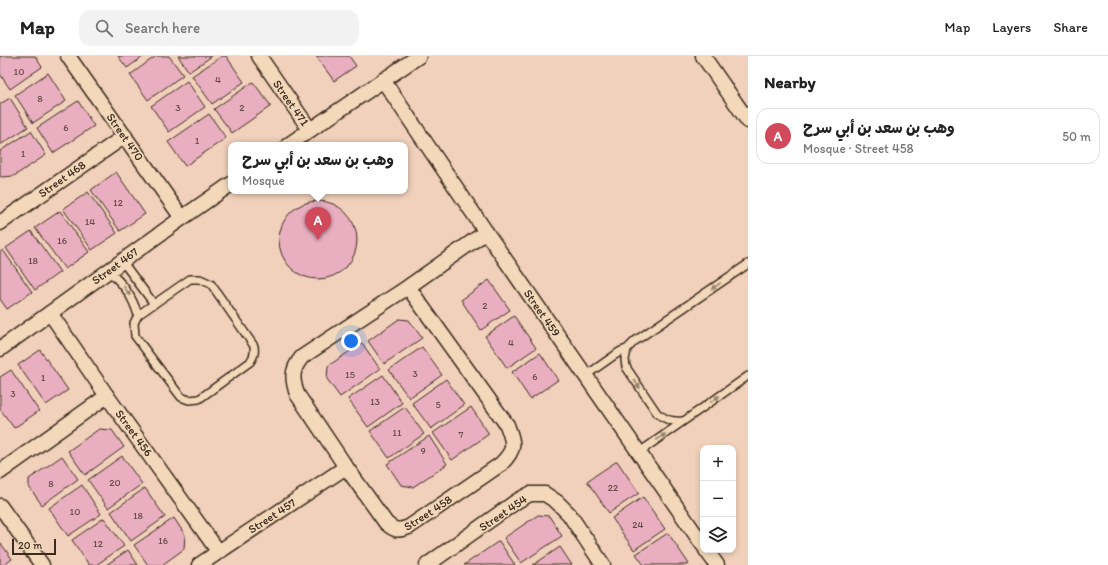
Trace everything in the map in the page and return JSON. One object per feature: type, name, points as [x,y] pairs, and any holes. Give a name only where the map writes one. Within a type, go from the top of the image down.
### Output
[{"type":"street","name":"Street 470","points":[[68,56],[182,218]]},
{"type":"street","name":"Street 471","points":[[259,56],[310,130]]},
{"type":"street","points":[[292,142],[419,56]]},
{"type":"street","points":[[703,56],[748,121]]},
{"type":"street","name":"Street 459","points":[[383,80],[585,376],[700,541]]},
{"type":"street","name":"Street 468","points":[[0,223],[125,136]]},
{"type":"street","name":"Street 467","points":[[0,349],[228,186]]},
{"type":"street","name":"Street 458","points":[[408,287],[507,425],[512,438],[512,449],[509,456],[501,464],[409,527],[400,530],[393,529],[386,523],[297,394],[294,383],[296,364],[302,357],[408,287],[486,232]]},
{"type":"street","name":"Street 456","points":[[50,313],[218,552]]},
{"type":"street","points":[[0,472],[107,396]]},
{"type":"street","name":"Street 457","points":[[199,565],[346,467]]},
{"type":"street","name":"Street 454","points":[[427,565],[530,494],[545,494],[557,502],[569,514],[603,565]]},
{"type":"street","points":[[0,506],[42,565]]},
{"type":"street","points":[[708,553],[717,565]]},
{"type":"lane","points":[[122,261],[154,304]]},
{"type":"lane","points":[[585,376],[621,351],[627,349],[635,341],[748,264]]},
{"type":"lane","points":[[108,271],[125,287],[135,305],[138,315]]},
{"type":"lane","points":[[200,278],[211,284],[254,346],[255,355],[250,362],[199,399],[189,400],[181,397],[135,336],[134,323],[138,315],[154,304],[190,279],[200,278]]},
{"type":"lane","points":[[627,349],[625,360],[626,367],[657,413],[663,418],[676,422],[683,421]]},
{"type":"lane","points":[[638,453],[748,376]]},
{"type":"building","points":[[1,56],[35,56],[42,67],[10,89],[0,74]]},
{"type":"building","points":[[118,56],[144,56],[127,68]]},
{"type":"building","points":[[156,56],[169,56],[183,75],[148,100],[130,75]]},
{"type":"building","points":[[178,56],[212,56],[189,72]]},
{"type":"building","points":[[222,56],[226,56],[244,82],[212,104],[192,76]]},
{"type":"building","points":[[316,56],[349,56],[356,66],[334,81]]},
{"type":"building","points":[[48,73],[66,101],[33,123],[15,95]]},
{"type":"building","points":[[187,81],[205,107],[169,132],[151,106]]},
{"type":"building","points":[[253,82],[271,106],[232,133],[214,109]]},
{"type":"building","points":[[10,98],[28,127],[0,145],[0,104]]},
{"type":"building","points":[[78,101],[94,126],[53,153],[37,128]]},
{"type":"building","points":[[209,114],[226,138],[185,166],[168,142]]},
{"type":"building","points":[[31,131],[46,155],[14,176],[1,177],[0,151]]},
{"type":"building","points":[[116,172],[145,214],[120,231],[91,190]]},
{"type":"building","points":[[88,192],[117,233],[92,250],[63,209]]},
{"type":"building","points":[[318,201],[333,204],[346,212],[354,225],[357,240],[354,255],[346,268],[333,276],[318,279],[303,276],[290,268],[282,255],[279,240],[282,225],[290,212],[303,204]]},
{"type":"building","points":[[60,211],[89,252],[65,269],[35,228]]},
{"type":"building","points":[[31,231],[60,272],[35,290],[6,248]]},
{"type":"building","points":[[3,250],[32,292],[7,309],[0,299],[0,252]]},
{"type":"building","points":[[489,280],[510,310],[481,330],[461,300]]},
{"type":"building","points":[[514,316],[536,348],[507,368],[485,336]]},
{"type":"building","points":[[399,319],[409,320],[422,338],[384,364],[368,341]]},
{"type":"building","points":[[362,343],[380,369],[340,397],[327,379],[328,366]]},
{"type":"building","points":[[422,347],[442,375],[409,398],[389,370]]},
{"type":"building","points":[[40,350],[68,390],[46,405],[18,365]]},
{"type":"building","points":[[540,353],[558,380],[530,399],[512,372]]},
{"type":"building","points":[[11,370],[39,411],[14,428],[0,409],[0,377]]},
{"type":"building","points":[[383,375],[402,403],[368,427],[348,399]]},
{"type":"building","points":[[446,379],[464,405],[431,429],[412,403]]},
{"type":"building","points":[[405,407],[424,434],[389,458],[370,431]]},
{"type":"building","points":[[471,407],[489,434],[452,460],[433,433]]},
{"type":"building","points":[[99,429],[112,430],[124,447],[85,475],[68,451]]},
{"type":"building","points":[[429,436],[447,464],[413,487],[401,485],[387,464]]},
{"type":"building","points":[[62,456],[78,479],[42,505],[29,487],[29,479]]},
{"type":"building","points":[[122,456],[142,484],[108,508],[88,480]]},
{"type":"building","points":[[617,461],[639,493],[609,513],[587,481]]},
{"type":"building","points":[[82,485],[101,514],[68,536],[49,508]]},
{"type":"building","points":[[145,488],[165,517],[131,541],[111,512]]},
{"type":"building","points":[[643,497],[665,529],[634,550],[612,518]]},
{"type":"building","points":[[538,515],[549,516],[562,536],[521,563],[504,538]]},
{"type":"building","points":[[104,518],[124,546],[96,565],[89,565],[72,540]]},
{"type":"building","points":[[174,518],[185,535],[184,549],[162,565],[148,565],[134,545]]},
{"type":"building","points":[[668,533],[689,564],[644,565],[636,554]]},
{"type":"building","points":[[499,541],[515,565],[464,565]]},
{"type":"building","points":[[0,542],[12,559],[4,565],[0,565]]},
{"type":"building","points":[[560,547],[572,565],[533,565]]},
{"type":"building","points":[[128,550],[138,565],[106,565]]},
{"type":"place","name":"وهب بن سعد بن أبي سرح","points":[[318,240]]}]
